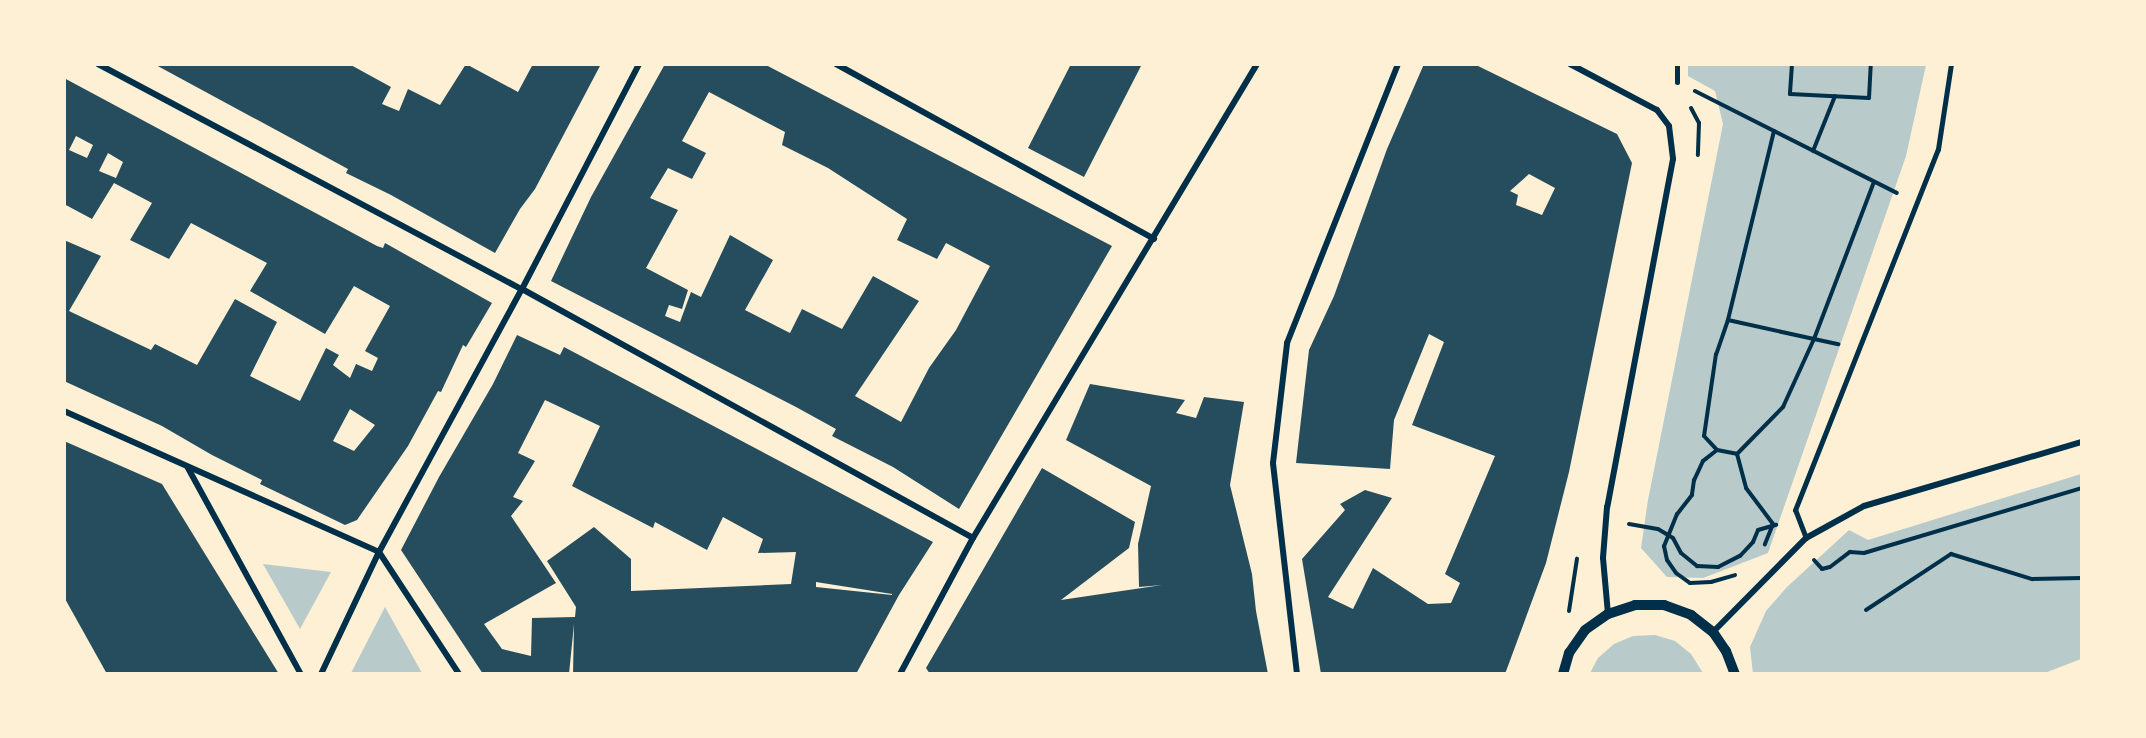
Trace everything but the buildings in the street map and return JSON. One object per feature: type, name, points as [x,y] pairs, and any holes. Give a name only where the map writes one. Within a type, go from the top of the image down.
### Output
[{"type":"street","points":[[98,64],[522,289],[973,538]]},
{"type":"street","points":[[321,674],[379,552],[522,289],[639,64]]},
{"type":"street","points":[[836,64],[1154,239]]},
{"type":"street","points":[[900,674],[973,538],[1257,64]]},
{"type":"street","points":[[1297,674],[1273,463],[1287,343],[1398,64]]},
{"type":"street","points":[[1570,64],[1657,110],[1669,126],[1673,159],[1606,521],[1603,558],[1608,614]]},
{"type":"street","points":[[1677,64],[1677,82]]},
{"type":"street","points":[[1806,538],[1795,510],[1938,149],[1951,64]]},
{"type":"street","points":[[64,411],[379,552],[459,674]]},
{"type":"street","points":[[1713,632],[1806,538],[1864,506],[2082,442]]},
{"type":"street","points":[[188,468],[301,674]]},
{"type":"street","points":[[1563,674],[1569,653],[1585,630],[1608,614],[1635,605],[1664,605],[1691,615],[1713,632],[1726,651],[1735,674]]},
{"type":"path","points":[[1792,64],[1790,94],[1869,98],[1871,64]]},
{"type":"path","points":[[1813,151],[1835,96]]},
{"type":"path","points":[[1718,102],[1916,203]]},
{"type":"path","points":[[1737,454],[1716,450],[1704,436],[1716,354],[1728,320],[1774,131]]},
{"type":"path","points":[[1737,454],[1783,407],[1814,339],[1874,182]]},
{"type":"path","points":[[1728,320],[1814,339]]},
{"type":"path","points":[[1716,450],[1702,461],[1694,480],[1692,495],[1677,514],[1664,546],[1667,560],[1676,573],[1690,583],[1711,582],[1739,573]]},
{"type":"path","points":[[1737,454],[1746,488],[1773,524],[1785,528],[1822,569],[1830,567],[1850,552],[1864,553],[2082,488]]},
{"type":"path","points":[[1606,521],[1659,529],[1673,538],[1681,553],[1697,566],[1718,567],[1740,556],[1753,542],[1758,530],[1773,524]]},
{"type":"path","points":[[1762,552],[1773,524]]},
{"type":"path","points":[[1568,617],[1579,552]]},
{"type":"path","points":[[1866,610],[1951,554],[2032,579],[2082,578]]},
{"type":"shaded area","points":[[1688,65],[1926,65],[1906,156],[1768,553],[1703,578],[1667,577],[1641,548],[1648,500],[1723,124],[1715,91],[1688,76]]},
{"type":"shaded area","points":[[2081,474],[2081,659],[2042,674],[1753,674],[1750,647],[1766,611],[1787,587],[1849,530],[1868,540]]},
{"type":"shaded area","points":[[263,564],[331,572],[300,629]]},
{"type":"shaded area","points":[[385,607],[422,673],[351,673]]},
{"type":"shaded area","points":[[1655,635],[1675,641],[1691,654],[1703,673],[1590,673],[1598,658],[1614,644],[1633,636]]}]
